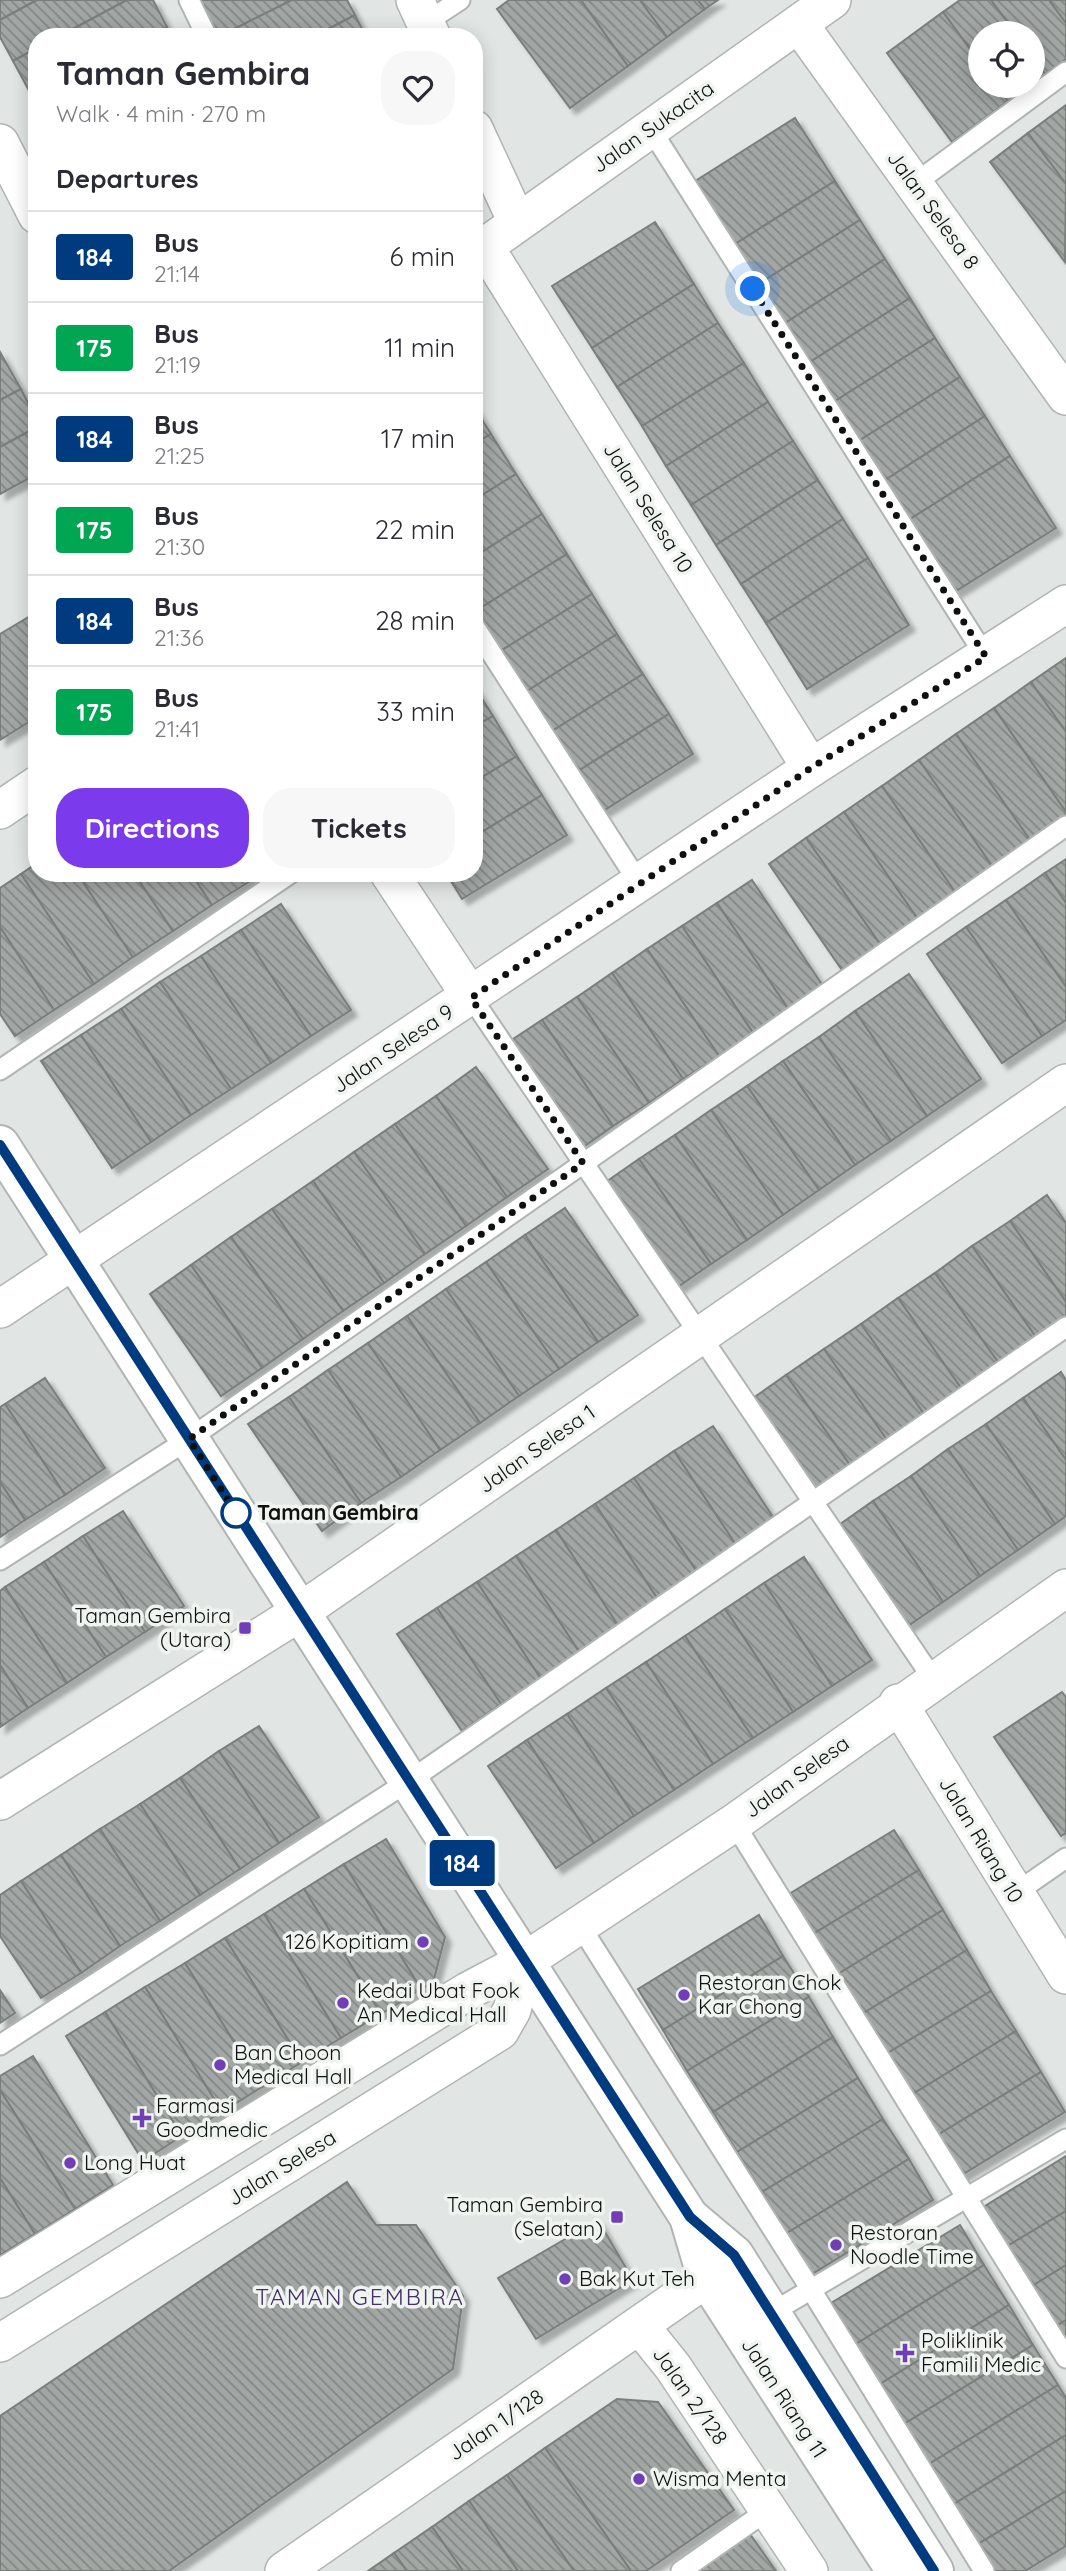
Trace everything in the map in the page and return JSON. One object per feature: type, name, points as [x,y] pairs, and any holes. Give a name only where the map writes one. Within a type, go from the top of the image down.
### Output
[{"type":"street","name":"Jalan Sukacita","points":[[483,248],[832,0]]},
{"type":"street","name":"Jalan Selesa 8","points":[[799,24],[1064,389]]},
{"type":"street","points":[[0,143],[28,197]]},
{"type":"street","points":[[483,148],[517,222]]},
{"type":"street","name":"Jalan Selesa 10","points":[[483,255],[811,768]]},
{"type":"street","name":"Jalan Selesa 9","points":[[0,1309],[471,998],[811,768],[1066,604]]},
{"type":"street","points":[[0,810],[28,791]]},
{"type":"street","points":[[394,882],[471,998]]},
{"type":"street","name":"Jalan Selesa 1","points":[[0,1801],[300,1612],[1066,1083]]},
{"type":"street","name":"Jalan Riang 11","points":[[0,1145],[690,2217],[734,2255],[934,2571]]},
{"type":"street","name":"Jalan Selesa","points":[[0,2279],[468,1991],[525,1961],[734,1822],[898,1703],[1066,1588]]},
{"type":"street","name":"Jalan Riang 10","points":[[898,1703],[1066,1975]]},
{"type":"street","name":"Jalan Selesa","points":[[0,2343],[500,2031],[512,2010],[525,1961]]},
{"type":"street","name":"Jalan Riang 11","points":[[690,2217],[707,2278],[896,2571]]},
{"type":"street","name":"Jalan 1/128","points":[[284,2571],[707,2278]]},
{"type":"street","name":"Jalan 2/128","points":[[640,2326],[673,2367],[809,2571]]},
{"type":"lane","points":[[189,0],[203,28]]},
{"type":"lane","points":[[424,20],[460,0]]},
{"type":"lane","points":[[914,184],[1066,72]]},
{"type":"lane","points":[[650,128],[986,657]]},
{"type":"lane","points":[[483,640],[639,883]]},
{"type":"lane","points":[[0,1560],[189,1439],[1066,826]]},
{"type":"lane","points":[[0,1070],[278,882]]},
{"type":"lane","points":[[471,998],[933,1679]]},
{"type":"lane","points":[[0,2045],[409,1782],[1066,1327]]},
{"type":"lane","points":[[734,1822],[1066,2358]]},
{"type":"lane","points":[[1014,1894],[1066,1858]]},
{"type":"lane","points":[[579,1924],[810,2288],[984,2571]]},
{"type":"lane","points":[[771,2313],[1066,2139]]},
{"type":"lane","points":[[681,2571],[768,2510]]},
{"type":"building","points":[[0,0],[37,0],[0,20]]},
{"type":"building","points":[[37,0],[127,0],[75,28],[28,28],[28,53],[13,61],[0,37],[0,20]]},
{"type":"building","points":[[127,0],[153,0],[167,27],[165,28],[75,28]]},
{"type":"building","points":[[198,0],[292,0],[236,28],[211,28]]},
{"type":"building","points":[[292,0],[347,0],[355,15],[330,28],[236,28]]},
{"type":"building","points":[[509,0],[581,0],[628,66],[570,108],[497,9]]},
{"type":"building","points":[[581,0],[640,0],[667,37],[628,66]]},
{"type":"building","points":[[640,0],[698,0],[705,9],[667,37]]},
{"type":"building","points":[[698,0],[718,0],[705,9]]},
{"type":"building","points":[[960,0],[991,0],[1007,21],[968,21],[968,46],[943,12]]},
{"type":"building","points":[[991,0],[1049,0],[1066,23],[1066,59],[1045,74],[1045,21],[1007,21]]},
{"type":"building","points":[[1049,0],[1066,0],[1066,23]]},
{"type":"building","points":[[943,12],[968,46],[968,98],[1006,98],[1008,101],[952,142],[887,53]]},
{"type":"building","points":[[355,15],[362,28],[330,28]]},
{"type":"building","points":[[28,53],[28,89],[13,61]]},
{"type":"building","points":[[1066,105],[1066,184],[1028,133]]},
{"type":"building","points":[[795,118],[835,181],[732,246],[692,183]]},
{"type":"building","points":[[1028,133],[1066,184],[1065,262],[990,162]]},
{"type":"building","points":[[835,181],[860,220],[757,285],[732,246]]},
{"type":"building","points":[[860,220],[885,259],[782,325],[757,285]]},
{"type":"building","points":[[655,222],[694,284],[592,348],[552,286]]},
{"type":"building","points":[[885,259],[910,298],[807,364],[782,325]]},
{"type":"building","points":[[694,284],[718,323],[617,387],[592,348]]},
{"type":"building","points":[[910,298],[935,338],[832,403],[807,364]]},
{"type":"building","points":[[718,323],[744,363],[642,426],[617,387]]},
{"type":"building","points":[[935,338],[960,377],[857,442],[832,403]]},
{"type":"building","points":[[0,352],[21,389],[0,400]]},
{"type":"building","points":[[744,363],[768,402],[666,466],[642,426]]},
{"type":"building","points":[[960,377],[985,416],[882,482],[857,442]]},
{"type":"building","points":[[21,389],[28,403],[28,432],[0,447],[0,400]]},
{"type":"building","points":[[768,402],[793,441],[691,505],[666,466]]},
{"type":"building","points":[[985,416],[1010,456],[907,521],[882,482]]},
{"type":"building","points":[[483,421],[491,434],[483,439]]},
{"type":"building","points":[[28,432],[28,479],[0,494],[0,447]]},
{"type":"building","points":[[491,434],[516,474],[483,494],[483,439]]},
{"type":"building","points":[[793,441],[818,480],[716,545],[691,505]]},
{"type":"building","points":[[1010,456],[1056,528],[953,593],[907,521]]},
{"type":"building","points":[[516,474],[542,514],[483,551],[483,494]]},
{"type":"building","points":[[818,480],[843,519],[741,584],[716,545]]},
{"type":"building","points":[[542,514],[567,554],[483,606],[483,551]]},
{"type":"building","points":[[843,519],[868,558],[766,623],[741,584]]},
{"type":"building","points":[[567,554],[592,594],[499,652],[483,626],[483,606]]},
{"type":"building","points":[[868,558],[909,625],[807,689],[766,623]]},
{"type":"building","points":[[592,594],[617,634],[524,693],[499,652]]},
{"type":"building","points":[[28,617],[28,723],[0,740],[0,634]]},
{"type":"building","points":[[617,634],[643,674],[549,733],[524,693]]},
{"type":"building","points":[[1066,658],[1066,732],[1031,682]]},
{"type":"building","points":[[643,674],[669,714],[575,773],[549,733]]},
{"type":"building","points":[[1031,682],[1066,732],[1066,812],[994,708]]},
{"type":"building","points":[[483,700],[493,716],[483,722]]},
{"type":"building","points":[[994,708],[1066,812],[1066,815],[1030,840],[956,734]]},
{"type":"building","points":[[669,714],[693,754],[600,813],[575,773]]},
{"type":"building","points":[[493,716],[517,756],[483,777],[483,722]]},
{"type":"building","points":[[956,734],[1030,840],[992,866],[919,760]]},
{"type":"building","points":[[517,756],[542,795],[483,831],[483,777]]},
{"type":"building","points":[[919,760],[992,866],[955,892],[882,786]]},
{"type":"building","points":[[882,786],[955,892],[917,918],[844,812]]},
{"type":"building","points":[[542,795],[567,835],[462,899],[452,882],[483,882],[483,831]]},
{"type":"building","points":[[844,812],[917,918],[880,944],[806,838]]},
{"type":"building","points":[[806,838],[880,944],[842,970],[769,864]]},
{"type":"building","points":[[1066,859],[1066,903],[1045,873]]},
{"type":"building","points":[[28,869],[28,882],[83,882],[133,957],[94,984],[21,874]]},
{"type":"building","points":[[1045,873],[1066,903],[1066,987],[1006,900]]},
{"type":"building","points":[[21,874],[94,984],[54,1010],[0,927],[0,888]]},
{"type":"building","points":[[752,880],[823,986],[789,1010],[717,903]]},
{"type":"building","points":[[83,882],[140,882],[173,931],[133,957]]},
{"type":"building","points":[[140,882],[197,882],[212,905],[173,931]]},
{"type":"building","points":[[197,882],[249,882],[212,905]]},
{"type":"building","points":[[1006,900],[1066,987],[1066,1020],[1042,1036],[966,927]]},
{"type":"building","points":[[717,903],[789,1010],[753,1033],[682,926]]},
{"type":"building","points":[[281,904],[351,1010],[311,1036],[241,930]]},
{"type":"building","points":[[682,926],[753,1033],[719,1056],[647,949]]},
{"type":"building","points":[[0,927],[54,1010],[15,1036],[0,1014]]},
{"type":"building","points":[[966,927],[1042,1036],[1002,1063],[927,954]]},
{"type":"building","points":[[241,930],[311,1036],[271,1063],[201,956]]},
{"type":"building","points":[[647,949],[719,1056],[683,1079],[612,973]]},
{"type":"building","points":[[201,956],[271,1063],[231,1089],[160,982]]},
{"type":"building","points":[[612,973],[683,1079],[649,1103],[577,997]]},
{"type":"building","points":[[909,974],[981,1079],[927,1116],[855,1011]]},
{"type":"building","points":[[160,982],[231,1089],[191,1115],[121,1009]]},
{"type":"building","points":[[577,997],[649,1103],[613,1126],[542,1020]]},
{"type":"building","points":[[121,1009],[191,1115],[151,1142],[81,1035]]},
{"type":"building","points":[[855,1011],[927,1116],[891,1141],[819,1037]]},
{"type":"building","points":[[542,1020],[613,1126],[579,1150],[507,1043]]},
{"type":"building","points":[[81,1035],[151,1142],[112,1168],[41,1061]]},
{"type":"building","points":[[819,1037],[891,1141],[855,1165],[783,1061]]},
{"type":"building","points":[[783,1061],[855,1165],[819,1190],[747,1086]]},
{"type":"building","points":[[476,1067],[548,1169],[507,1197],[436,1096]]},
{"type":"building","points":[[747,1086],[819,1190],[783,1215],[711,1110]]},
{"type":"building","points":[[436,1096],[507,1197],[466,1226],[395,1124]]},
{"type":"building","points":[[711,1110],[783,1215],[747,1240],[675,1135]]},
{"type":"building","points":[[395,1124],[466,1226],[425,1254],[354,1152]]},
{"type":"building","points":[[675,1135],[747,1240],[711,1264],[639,1159]]},
{"type":"building","points":[[354,1152],[425,1254],[384,1283],[313,1181]]},
{"type":"building","points":[[639,1159],[711,1264],[675,1289],[603,1184]]},
{"type":"building","points":[[313,1181],[384,1283],[343,1311],[272,1209]]},
{"type":"building","points":[[1047,1195],[1066,1223],[1066,1302],[1010,1221]]},
{"type":"building","points":[[565,1208],[638,1315],[598,1342],[525,1235]]},
{"type":"building","points":[[272,1209],[343,1311],[303,1339],[231,1237]]},
{"type":"building","points":[[1010,1221],[1066,1302],[1066,1320],[1038,1340],[972,1246]]},
{"type":"building","points":[[525,1235],[598,1342],[559,1369],[486,1262]]},
{"type":"building","points":[[231,1237],[303,1339],[262,1368],[191,1265]]},
{"type":"building","points":[[972,1246],[1038,1340],[1000,1365],[935,1273]]},
{"type":"building","points":[[486,1262],[559,1369],[519,1396],[446,1289]]},
{"type":"building","points":[[191,1265],[262,1368],[221,1396],[150,1294]]},
{"type":"building","points":[[935,1273],[1000,1365],[963,1391],[898,1298]]},
{"type":"building","points":[[446,1289],[519,1396],[480,1423],[407,1316]]},
{"type":"building","points":[[898,1298],[963,1391],[926,1417],[861,1324]]},
{"type":"building","points":[[407,1316],[480,1423],[440,1450],[368,1343]]},
{"type":"building","points":[[861,1324],[926,1417],[889,1443],[824,1349]]},
{"type":"building","points":[[368,1343],[440,1450],[401,1477],[328,1370]]},
{"type":"building","points":[[824,1349],[889,1443],[852,1468],[786,1375]]},
{"type":"building","points":[[328,1370],[401,1477],[361,1503],[289,1397]]},
{"type":"building","points":[[1061,1372],[1066,1380],[1066,1460],[1023,1398]]},
{"type":"building","points":[[786,1375],[852,1468],[814,1494],[749,1401]]},
{"type":"building","points":[[45,1378],[105,1468],[65,1495],[5,1404]]},
{"type":"building","points":[[289,1397],[361,1503],[322,1531],[248,1424]]},
{"type":"building","points":[[1023,1398],[1066,1460],[1066,1516],[1055,1524],[986,1424]]},
{"type":"building","points":[[5,1404],[65,1495],[25,1520],[0,1482],[0,1407]]},
{"type":"building","points":[[986,1424],[1055,1524],[1018,1550],[948,1449]]},
{"type":"building","points":[[713,1426],[777,1523],[738,1548],[674,1451]]},
{"type":"building","points":[[948,1449],[1018,1550],[980,1576],[911,1476]]},
{"type":"building","points":[[674,1451],[738,1548],[699,1575],[634,1478]]},
{"type":"building","points":[[911,1476],[980,1576],[943,1602],[873,1501]]},
{"type":"building","points":[[634,1478],[699,1575],[659,1601],[595,1504]]},
{"type":"building","points":[[0,1482],[25,1520],[0,1537]]},
{"type":"building","points":[[873,1501],[943,1602],[905,1628],[836,1527]]},
{"type":"building","points":[[595,1504],[659,1601],[619,1627],[556,1530]]},
{"type":"building","points":[[123,1511],[184,1606],[145,1632],[83,1536]]},
{"type":"building","points":[[556,1530],[619,1627],[580,1653],[516,1556]]},
{"type":"building","points":[[83,1536],[145,1632],[106,1657],[44,1562]]},
{"type":"building","points":[[516,1556],[580,1653],[541,1679],[477,1582]]},
{"type":"building","points":[[804,1557],[872,1660],[832,1686],[764,1583]]},
{"type":"building","points":[[44,1562],[106,1657],[67,1683],[5,1587]]},
{"type":"building","points":[[477,1582],[541,1679],[501,1704],[437,1608]]},
{"type":"building","points":[[764,1583],[832,1686],[793,1712],[725,1609]]},
{"type":"building","points":[[5,1587],[67,1683],[28,1708],[0,1665],[0,1591]]},
{"type":"building","points":[[437,1608],[501,1704],[462,1731],[397,1634]]},
{"type":"building","points":[[725,1609],[793,1712],[753,1738],[685,1636]]},
{"type":"building","points":[[685,1636],[753,1738],[713,1764],[646,1662]]},
{"type":"building","points":[[646,1662],[713,1764],[674,1790],[606,1688]]},
{"type":"building","points":[[0,1665],[28,1708],[0,1727]]},
{"type":"building","points":[[606,1688],[674,1790],[634,1816],[567,1714]]},
{"type":"building","points":[[1062,1692],[1066,1697],[1066,1833],[1061,1836],[994,1737]]},
{"type":"building","points":[[567,1714],[634,1816],[594,1843],[527,1740]]},
{"type":"building","points":[[259,1726],[319,1817],[279,1843],[219,1751]]},
{"type":"building","points":[[527,1740],[594,1843],[556,1868],[488,1766]]},
{"type":"building","points":[[219,1751],[279,1843],[240,1869],[180,1778]]},
{"type":"building","points":[[180,1778],[240,1869],[200,1895],[140,1804]]},
{"type":"building","points":[[140,1804],[200,1895],[160,1921],[100,1829]]},
{"type":"building","points":[[100,1829],[160,1921],[120,1946],[61,1855]]},
{"type":"building","points":[[894,1830],[919,1870],[813,1934],[789,1894]]},
{"type":"building","points":[[386,1839],[445,1937],[433,1983],[421,1989],[344,1864]]},
{"type":"building","points":[[61,1855],[120,1946],[81,1973],[21,1881]]},
{"type":"building","points":[[344,1864],[421,1989],[381,2014],[304,1889]]},
{"type":"building","points":[[919,1870],[943,1910],[838,1974],[813,1934]]},
{"type":"building","points":[[21,1881],[81,1973],[41,1998],[0,1936],[0,1895]]},
{"type":"building","points":[[304,1889],[381,2014],[341,2038],[264,1914]]},
{"type":"building","points":[[943,1910],[967,1950],[862,2014],[838,1974]]},
{"type":"building","points":[[264,1914],[341,2038],[302,2062],[225,1938]]},
{"type":"building","points":[[759,1915],[783,1956],[663,2030],[638,1989]]},
{"type":"building","points":[[225,1938],[302,2062],[262,2087],[185,1963]]},
{"type":"building","points":[[967,1950],[991,1991],[886,2054],[862,2014]]},
{"type":"building","points":[[783,1956],[809,1997],[687,2071],[663,2030]]},
{"type":"building","points":[[185,1963],[262,2087],[222,2112],[145,1987]]},
{"type":"building","points":[[145,1987],[222,2112],[182,2136],[105,2012]]},
{"type":"building","points":[[0,1990],[15,2013],[0,2023]]},
{"type":"building","points":[[991,1991],[1016,2031],[911,2095],[886,2054]]},
{"type":"building","points":[[809,1997],[833,2037],[713,2112],[687,2071]]},
{"type":"building","points":[[105,2012],[182,2136],[143,2161],[66,2036]]},
{"type":"building","points":[[1016,2031],[1041,2072],[936,2136],[911,2095]]},
{"type":"building","points":[[833,2037],[858,2078],[737,2152],[713,2112]]},
{"type":"building","points":[[33,2056],[113,2185],[75,2209],[0,2090],[0,2076]]},
{"type":"building","points":[[1041,2072],[1065,2112],[960,2176],[936,2136]]},
{"type":"building","points":[[858,2078],[883,2119],[762,2192],[737,2152]]},
{"type":"building","points":[[0,2090],[75,2209],[35,2234],[0,2178]]},
{"type":"building","points":[[883,2119],[909,2159],[787,2233],[762,2192]]},
{"type":"building","points":[[1066,2156],[1066,2211],[1004,2248],[980,2209]]},
{"type":"building","points":[[909,2159],[933,2200],[812,2274],[787,2233]]},
{"type":"building","points":[[0,2178],[35,2234],[0,2255]]},
{"type":"building","points":[[347,2182],[376,2225],[416,2225],[463,2296],[453,2369],[169,2571],[0,2571],[0,2416]]},
{"type":"building","points":[[1066,2211],[1066,2265],[1029,2288],[1004,2248]]},
{"type":"building","name":"Bak Kut Teh","points":[[598,2220],[633,2280],[536,2339],[498,2278]]},
{"type":"building","points":[[960,2225],[984,2265],[856,2344],[831,2303]]},
{"type":"building","points":[[984,2265],[1009,2305],[880,2384],[856,2344]]},
{"type":"building","points":[[1066,2265],[1066,2320],[1053,2328],[1029,2288]]},
{"type":"building","points":[[1009,2305],[1033,2345],[904,2424],[880,2384]]},
{"type":"building","points":[[1066,2320],[1066,2350],[1053,2328]]},
{"type":"building","points":[[1033,2345],[1058,2385],[929,2464],[904,2424]]},
{"type":"building","points":[[1058,2385],[1066,2398],[1066,2435],[954,2504],[929,2464]]},
{"type":"building","name":"Wisma Menta","points":[[617,2399],[658,2402],[734,2510],[646,2571],[631,2571],[545,2448]]},
{"type":"building","points":[[1066,2435],[1066,2491],[978,2544],[954,2504]]},
{"type":"building","points":[[545,2448],[631,2571],[574,2571],[507,2475]]},
{"type":"building","points":[[507,2475],[574,2571],[518,2571],[469,2501]]},
{"type":"building","points":[[1066,2491],[1066,2546],[1025,2571],[994,2571],[978,2544]]},
{"type":"building","points":[[469,2501],[518,2571],[463,2571],[432,2527]]},
{"type":"building","points":[[432,2527],[463,2571],[407,2571],[394,2553]]},
{"type":"building","points":[[750,2534],[776,2571],[699,2571]]},
{"type":"building","points":[[394,2553],[407,2571],[368,2571]]},
{"type":"bus line","name":"184","points":[[0,1145],[690,2217],[734,2255],[934,2571]]},
{"type":"place","name":"Taman Gembira","points":[[236,1513]]},
{"type":"place","name":"Taman Gembira (Utara)","points":[[245,1628]]},
{"type":"place","name":"126 Kopitiam","points":[[423,1942]]},
{"type":"place","name":"Restoran Chok Kar Chong","points":[[684,1995]]},
{"type":"place","name":"Kedai Ubat Fook An Medical Hall","points":[[343,2003]]},
{"type":"place","name":"Ban Choon Medical Hall","points":[[220,2065]]},
{"type":"place","name":"Farmasi Goodmedic","points":[[142,2118]]},
{"type":"place","name":"Long Huat","points":[[70,2163]]},
{"type":"place","name":"Taman Gembira (Selatan)","points":[[617,2217]]},
{"type":"place","name":"Restoran Noodle Time","points":[[836,2245]]},
{"type":"place","name":"Bak Kut Teh","points":[[565,2279]]},
{"type":"place","name":"Poliklinik Famili Medic","points":[[905,2353]]},
{"type":"place","name":"Wisma Menta","points":[[639,2479]]},
{"type":"district","name":"TAMAN GEMBIRA","points":[[360,2297]]},
{"type":"route","points":[[236,1513],[242,1522],[189,1439],[583,1163],[471,998],[811,768],[986,657],[753,289]]}]
